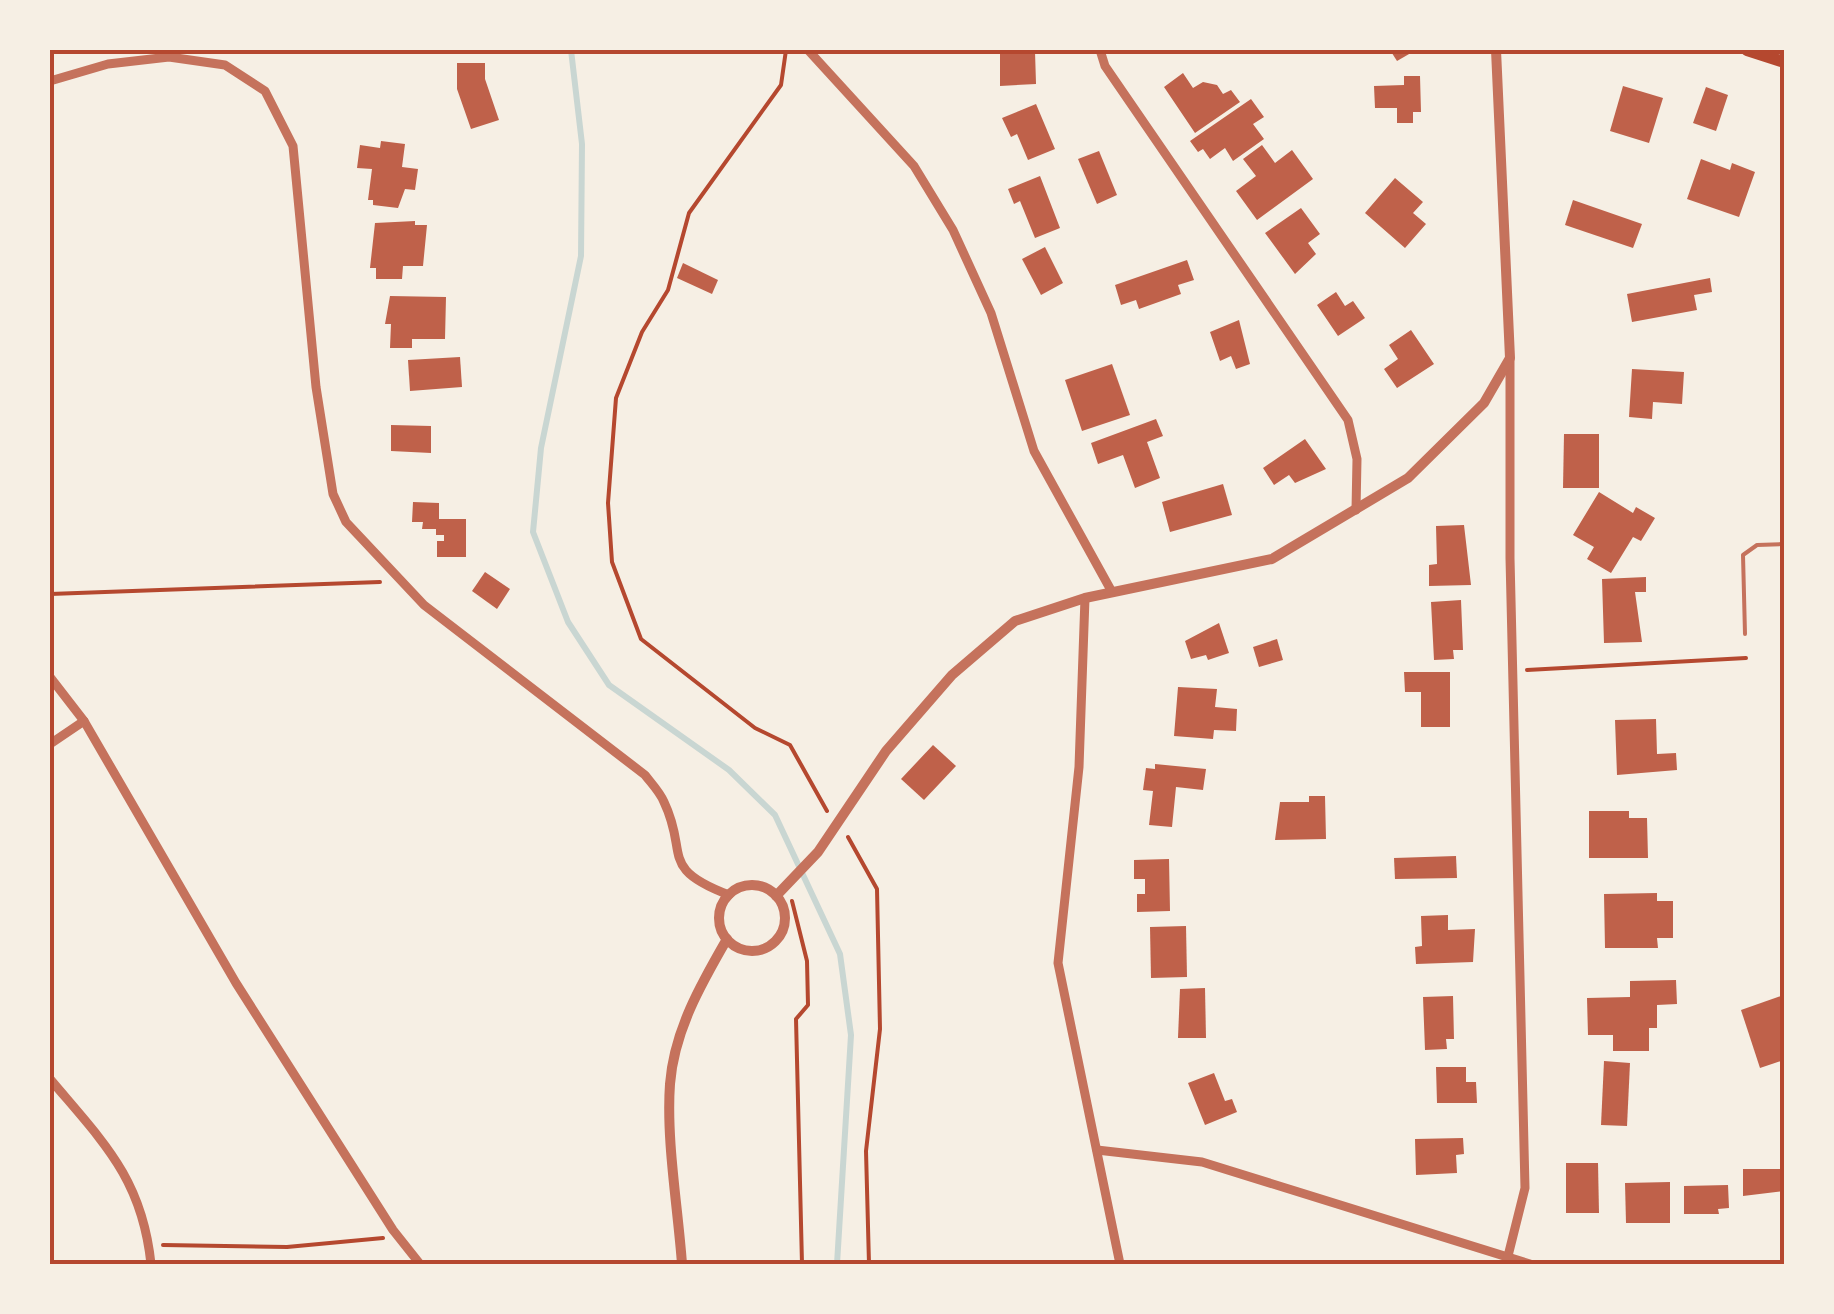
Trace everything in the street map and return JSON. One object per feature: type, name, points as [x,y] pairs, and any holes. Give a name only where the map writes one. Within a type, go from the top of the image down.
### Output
[{"type":"main road","points":[[1747,50],[1784,62]]},
{"type":"street","points":[[808,50],[914,166],[954,230],[991,313],[1034,451],[1112,592]]},
{"type":"street","points":[[1100,50],[1105,66],[1348,420],[1357,459],[1356,510]]},
{"type":"street","points":[[1496,50],[1510,358],[1512,671],[1524,1188],[1507,1261]]},
{"type":"street","points":[[50,81],[108,64],[169,56],[225,65],[266,90],[293,146],[316,388],[333,494],[346,522],[400,581],[646,775],[665,803],[675,855],[694,882],[729,894],[750,885],[776,896],[785,916],[776,941],[755,951],[727,940],[719,918],[729,894]]},
{"type":"street","points":[[776,896],[811,860],[886,751],[952,675],[1015,621],[1085,598],[1272,558],[1408,478],[1484,404],[1510,358]]},
{"type":"street","points":[[1085,598],[1079,768],[1058,963],[1120,1264]]},
{"type":"street","points":[[50,677],[84,722],[236,983],[397,1236],[420,1264]]},
{"type":"street","points":[[50,744],[84,722]]},
{"type":"street","points":[[682,1264],[670,1085],[679,1036],[700,986],[727,940]]},
{"type":"street","points":[[50,1079],[118,1160],[142,1206],[150,1264]]},
{"type":"street","points":[[1097,1150],[1202,1162],[1507,1261],[1530,1264]]},
{"type":"lane","points":[[1745,634],[1743,555],[1757,544],[1784,544]]},
{"type":"path","points":[[786,50],[781,85],[690,213],[668,290],[642,332],[616,398],[608,503],[612,562],[641,639],[755,728],[790,745],[822,806],[839,822],[877,889],[880,1029],[866,1151],[869,1264]]},
{"type":"path","points":[[50,594],[400,581]]},
{"type":"path","points":[[1512,671],[1746,658]]},
{"type":"path","points":[[790,882],[807,961],[808,1005],[796,1019],[802,1264]]},
{"type":"path","points":[[149,1245],[286,1247],[397,1236]]},
{"type":"building","points":[[1390,50],[1416,50],[1397,61]]},
{"type":"building","points":[[1035,52],[1036,84],[1000,86],[1000,53]]},
{"type":"building","points":[[457,63],[485,63],[485,79],[499,120],[471,129],[457,89]]},
{"type":"building","points":[[1183,73],[1193,88],[1203,82],[1217,85],[1223,94],[1231,90],[1240,102],[1195,133],[1164,87]]},
{"type":"building","points":[[1404,76],[1420,76],[1421,112],[1413,112],[1413,123],[1397,123],[1397,108],[1375,108],[1374,86],[1404,85]]},
{"type":"building","points":[[1623,86],[1663,98],[1649,143],[1610,131]]},
{"type":"building","points":[[1706,87],[1728,95],[1716,131],[1693,123]]},
{"type":"building","points":[[1251,99],[1264,117],[1253,124],[1264,139],[1233,161],[1225,148],[1210,159],[1203,149],[1198,152],[1190,141]]},
{"type":"building","points":[[1036,104],[1055,149],[1028,160],[1017,134],[1011,137],[1002,118]]},
{"type":"building","points":[[381,141],[405,144],[402,167],[418,169],[415,190],[405,189],[398,208],[373,205],[373,200],[368,200],[372,169],[357,168],[360,145],[380,148]]},
{"type":"building","points":[[1262,145],[1275,163],[1292,150],[1313,179],[1257,220],[1236,191],[1256,176],[1243,159]]},
{"type":"building","points":[[1099,151],[1117,195],[1097,204],[1078,159]]},
{"type":"building","points":[[1701,159],[1730,170],[1732,163],[1755,172],[1739,217],[1687,199]]},
{"type":"building","points":[[1040,176],[1060,228],[1035,238],[1020,201],[1014,204],[1008,189]]},
{"type":"building","points":[[1395,178],[1423,202],[1413,213],[1426,224],[1405,248],[1365,213]]},
{"type":"building","points":[[1573,200],[1642,224],[1633,248],[1565,225]]},
{"type":"building","points":[[1301,208],[1320,234],[1308,243],[1316,254],[1295,274],[1265,233]]},
{"type":"building","points":[[415,221],[415,225],[427,225],[423,266],[403,266],[402,279],[376,279],[376,268],[370,268],[375,223]]},
{"type":"building","points":[[1045,247],[1063,283],[1041,295],[1022,259]]},
{"type":"building","points":[[1187,260],[1194,280],[1178,285],[1181,294],[1139,309],[1136,300],[1121,305],[1115,285]]},
{"type":"building","points":[[683,263],[718,280],[712,294],[677,278]]},
{"type":"building","points":[[1710,278],[1712,292],[1694,295],[1697,310],[1632,322],[1627,294]]},
{"type":"building","points":[[1336,292],[1345,306],[1353,301],[1365,318],[1338,336],[1317,305]]},
{"type":"building","points":[[390,296],[446,297],[445,339],[412,339],[412,348],[390,348],[391,324],[385,324]]},
{"type":"building","points":[[1239,320],[1250,364],[1236,369],[1231,356],[1220,361],[1210,332]]},
{"type":"building","points":[[1411,330],[1434,364],[1397,388],[1384,369],[1398,359],[1389,345]]},
{"type":"building","points":[[460,357],[462,387],[410,391],[408,360]]},
{"type":"building","points":[[1112,364],[1130,415],[1082,431],[1065,380]]},
{"type":"building","points":[[1632,369],[1684,372],[1682,404],[1653,402],[1652,419],[1629,417]]},
{"type":"building","points":[[1156,419],[1163,436],[1147,442],[1160,478],[1135,488],[1123,455],[1098,464],[1091,443]]},
{"type":"building","points":[[391,425],[431,426],[431,453],[391,451]]},
{"type":"building","points":[[1564,434],[1599,434],[1599,488],[1563,488]]},
{"type":"building","points":[[1305,439],[1326,469],[1295,483],[1289,475],[1274,485],[1263,468]]},
{"type":"building","points":[[1223,484],[1232,515],[1170,532],[1162,502]]},
{"type":"building","points":[[1599,492],[1633,513],[1636,507],[1655,518],[1641,541],[1633,537],[1611,573],[1587,559],[1594,547],[1573,535]]},
{"type":"building","points":[[413,502],[439,503],[439,519],[466,519],[466,557],[437,557],[437,541],[444,541],[444,535],[436,535],[436,529],[422,529],[423,522],[412,522]]},
{"type":"building","points":[[1464,525],[1471,585],[1429,586],[1429,565],[1437,564],[1436,526]]},
{"type":"building","points":[[485,572],[510,589],[497,609],[472,591]]},
{"type":"building","points":[[1646,577],[1646,592],[1635,592],[1642,642],[1604,643],[1602,579]]},
{"type":"building","points":[[1461,600],[1463,650],[1453,650],[1454,659],[1434,660],[1431,602]]},
{"type":"building","points":[[1219,623],[1229,653],[1208,660],[1206,655],[1191,659],[1185,641]]},
{"type":"building","points":[[1277,639],[1283,660],[1259,667],[1253,647]]},
{"type":"building","points":[[1404,672],[1450,672],[1450,727],[1421,727],[1421,692],[1405,692]]},
{"type":"building","points":[[1178,687],[1217,689],[1215,707],[1237,709],[1236,731],[1214,730],[1213,739],[1174,736]]},
{"type":"building","points":[[1656,719],[1657,754],[1676,753],[1677,770],[1617,775],[1615,720]]},
{"type":"building","points":[[933,745],[956,766],[924,800],[901,779]]},
{"type":"building","points":[[1155,764],[1206,769],[1203,790],[1176,787],[1172,827],[1149,825],[1153,791],[1143,790],[1146,768],[1155,769]]},
{"type":"building","points":[[1309,796],[1325,796],[1326,839],[1275,840],[1280,802],[1309,802]]},
{"type":"building","points":[[1589,811],[1629,811],[1629,818],[1647,818],[1648,858],[1589,858]]},
{"type":"building","points":[[1456,856],[1457,878],[1395,879],[1394,858]]},
{"type":"building","points":[[1169,859],[1170,911],[1137,912],[1137,894],[1145,894],[1145,879],[1134,879],[1134,860]]},
{"type":"building","points":[[1657,893],[1657,901],[1673,901],[1673,938],[1657,938],[1658,948],[1605,948],[1604,894]]},
{"type":"building","points":[[1448,915],[1448,930],[1475,929],[1473,962],[1416,964],[1415,947],[1422,946],[1421,916]]},
{"type":"building","points":[[1186,926],[1187,977],[1151,978],[1150,927]]},
{"type":"building","points":[[1676,980],[1677,1004],[1657,1005],[1657,1028],[1649,1028],[1649,1051],[1613,1051],[1613,1035],[1588,1035],[1587,998],[1630,997],[1630,981]]},
{"type":"building","points":[[1205,988],[1206,1038],[1178,1038],[1180,989]]},
{"type":"building","points":[[1453,996],[1454,1039],[1446,1039],[1447,1049],[1425,1050],[1423,997]]},
{"type":"building","points":[[1781,996],[1784,1060],[1760,1068],[1741,1010]]},
{"type":"building","points":[[1604,1061],[1630,1063],[1627,1126],[1601,1125]]},
{"type":"building","points":[[1436,1067],[1466,1067],[1466,1082],[1476,1082],[1477,1103],[1437,1103]]},
{"type":"building","points":[[1214,1073],[1225,1101],[1232,1099],[1237,1112],[1205,1125],[1188,1083]]},
{"type":"building","points":[[1463,1138],[1464,1154],[1456,1155],[1457,1173],[1416,1175],[1415,1139]]},
{"type":"building","points":[[1566,1163],[1598,1163],[1599,1213],[1566,1213]]},
{"type":"building","points":[[1743,1169],[1784,1169],[1784,1191],[1743,1196]]},
{"type":"building","points":[[1670,1182],[1670,1223],[1626,1223],[1625,1183]]},
{"type":"building","points":[[1728,1185],[1729,1208],[1718,1209],[1719,1214],[1684,1214],[1684,1186]]},
{"type":"waterway","points":[[571,50],[582,144],[581,256],[541,448],[533,532],[568,622],[609,685],[729,770],[775,815],[840,954],[851,1035],[837,1264]]}]
